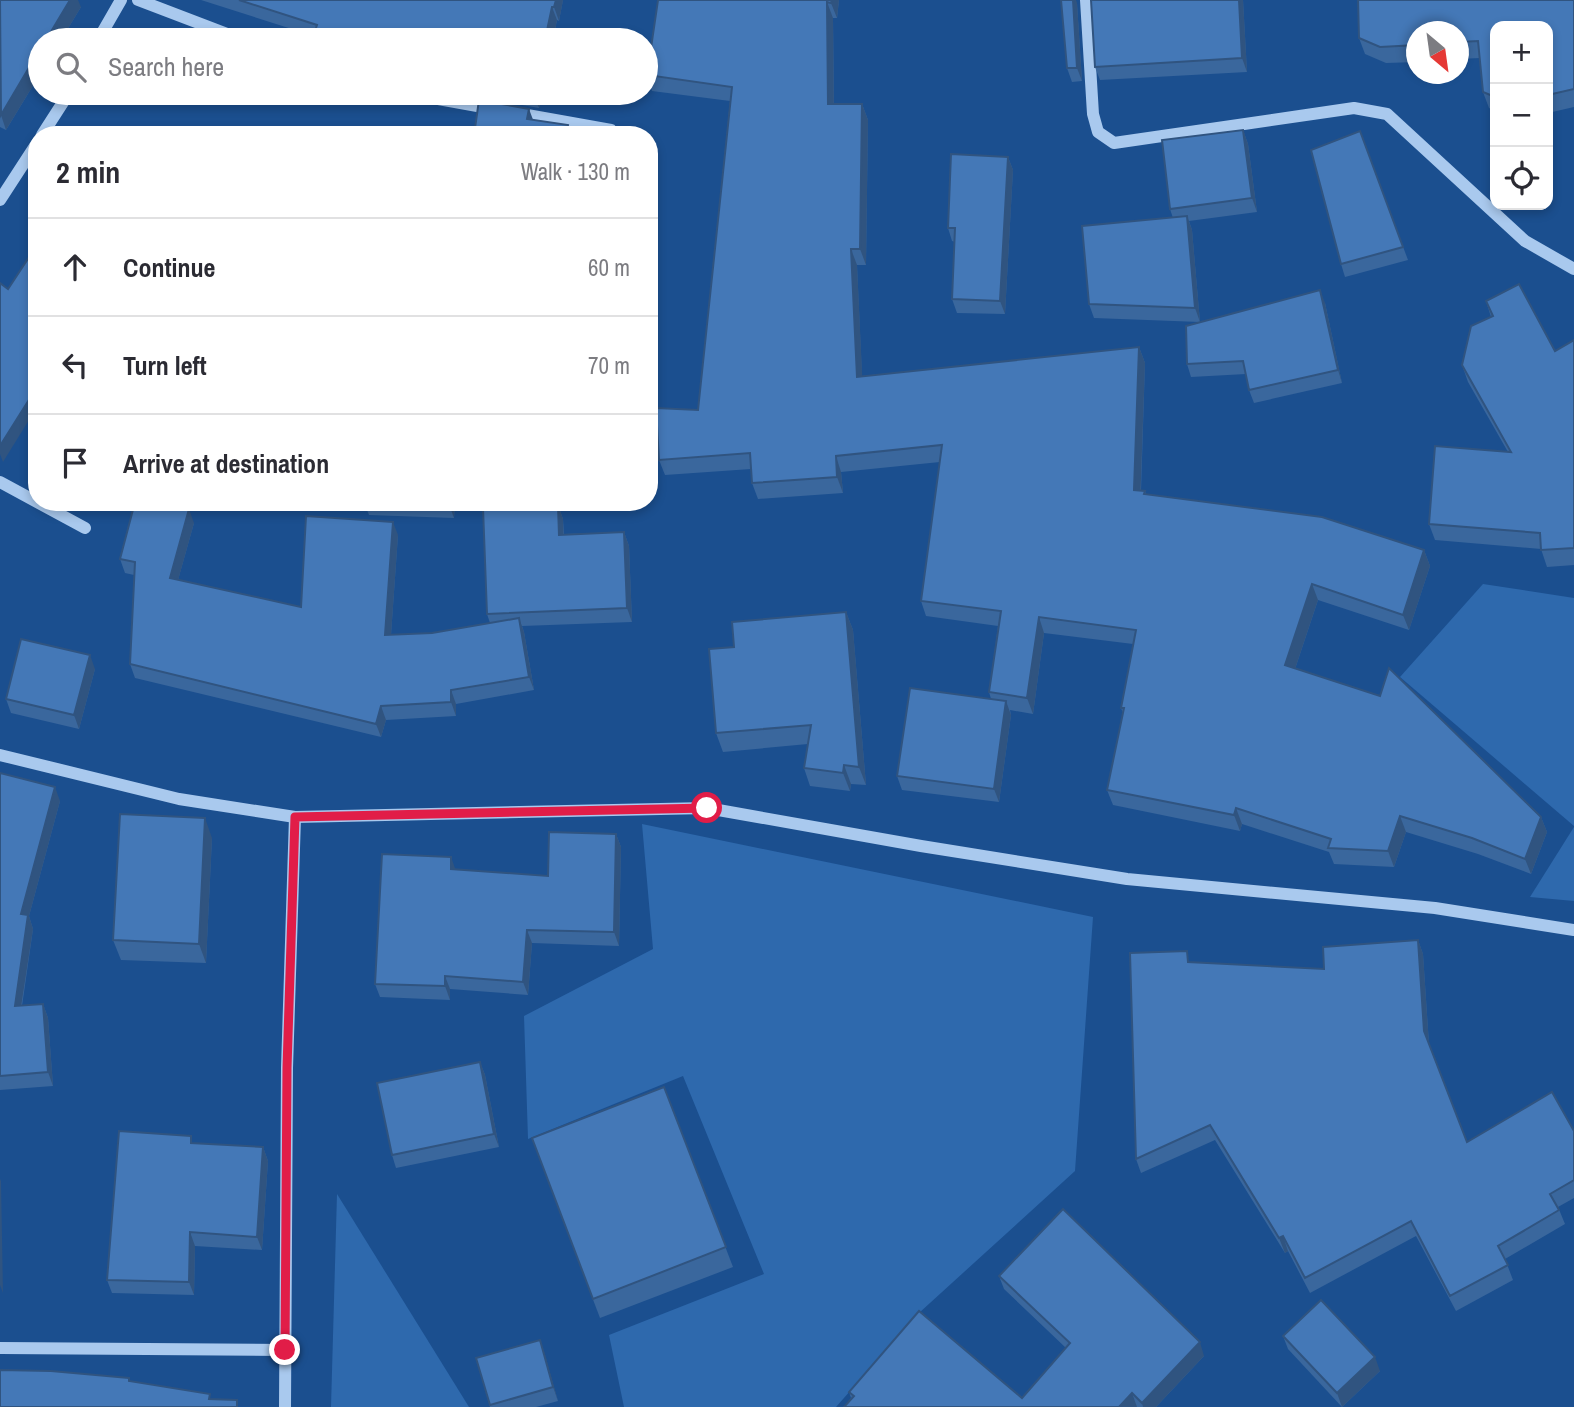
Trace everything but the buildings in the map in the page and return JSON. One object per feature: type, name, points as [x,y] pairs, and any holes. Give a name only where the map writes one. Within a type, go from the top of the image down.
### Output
[{"type":"street","points":[[105,28],[121,0]]},
{"type":"street","points":[[138,0],[212,28]]},
{"type":"street","points":[[1086,0],[1093,114],[1098,132],[1114,143],[1354,108],[1387,114],[1525,241],[1574,269]]},
{"type":"street","points":[[48,126],[61,105]]},
{"type":"street","points":[[472,105],[589,126]]},
{"type":"street","points":[[0,200],[28,157]]},
{"type":"street","points":[[0,482],[28,497]]},
{"type":"street","points":[[54,511],[85,528]]},
{"type":"street","points":[[0,755],[179,799],[295,817],[707,808],[921,846],[1127,878],[1435,908],[1574,930]]},
{"type":"street","points":[[285,1407],[287,1068],[295,817]]},
{"type":"street","points":[[0,1349],[285,1350]]},
{"type":"shaded area","points":[[1483,584],[1574,598],[1574,826],[1400,677]]},
{"type":"shaded area","points":[[642,824],[1093,917],[1075,1171],[919,1313],[836,1407],[624,1407],[609,1335],[764,1274],[683,1076],[528,1139],[524,1016],[653,949]]},
{"type":"shaded area","points":[[1574,827],[1574,901],[1530,897]]},
{"type":"shaded area","points":[[337,1194],[469,1407],[331,1407]]},
{"type":"route","points":[[285,1350],[287,1068],[295,817],[707,808]]}]
